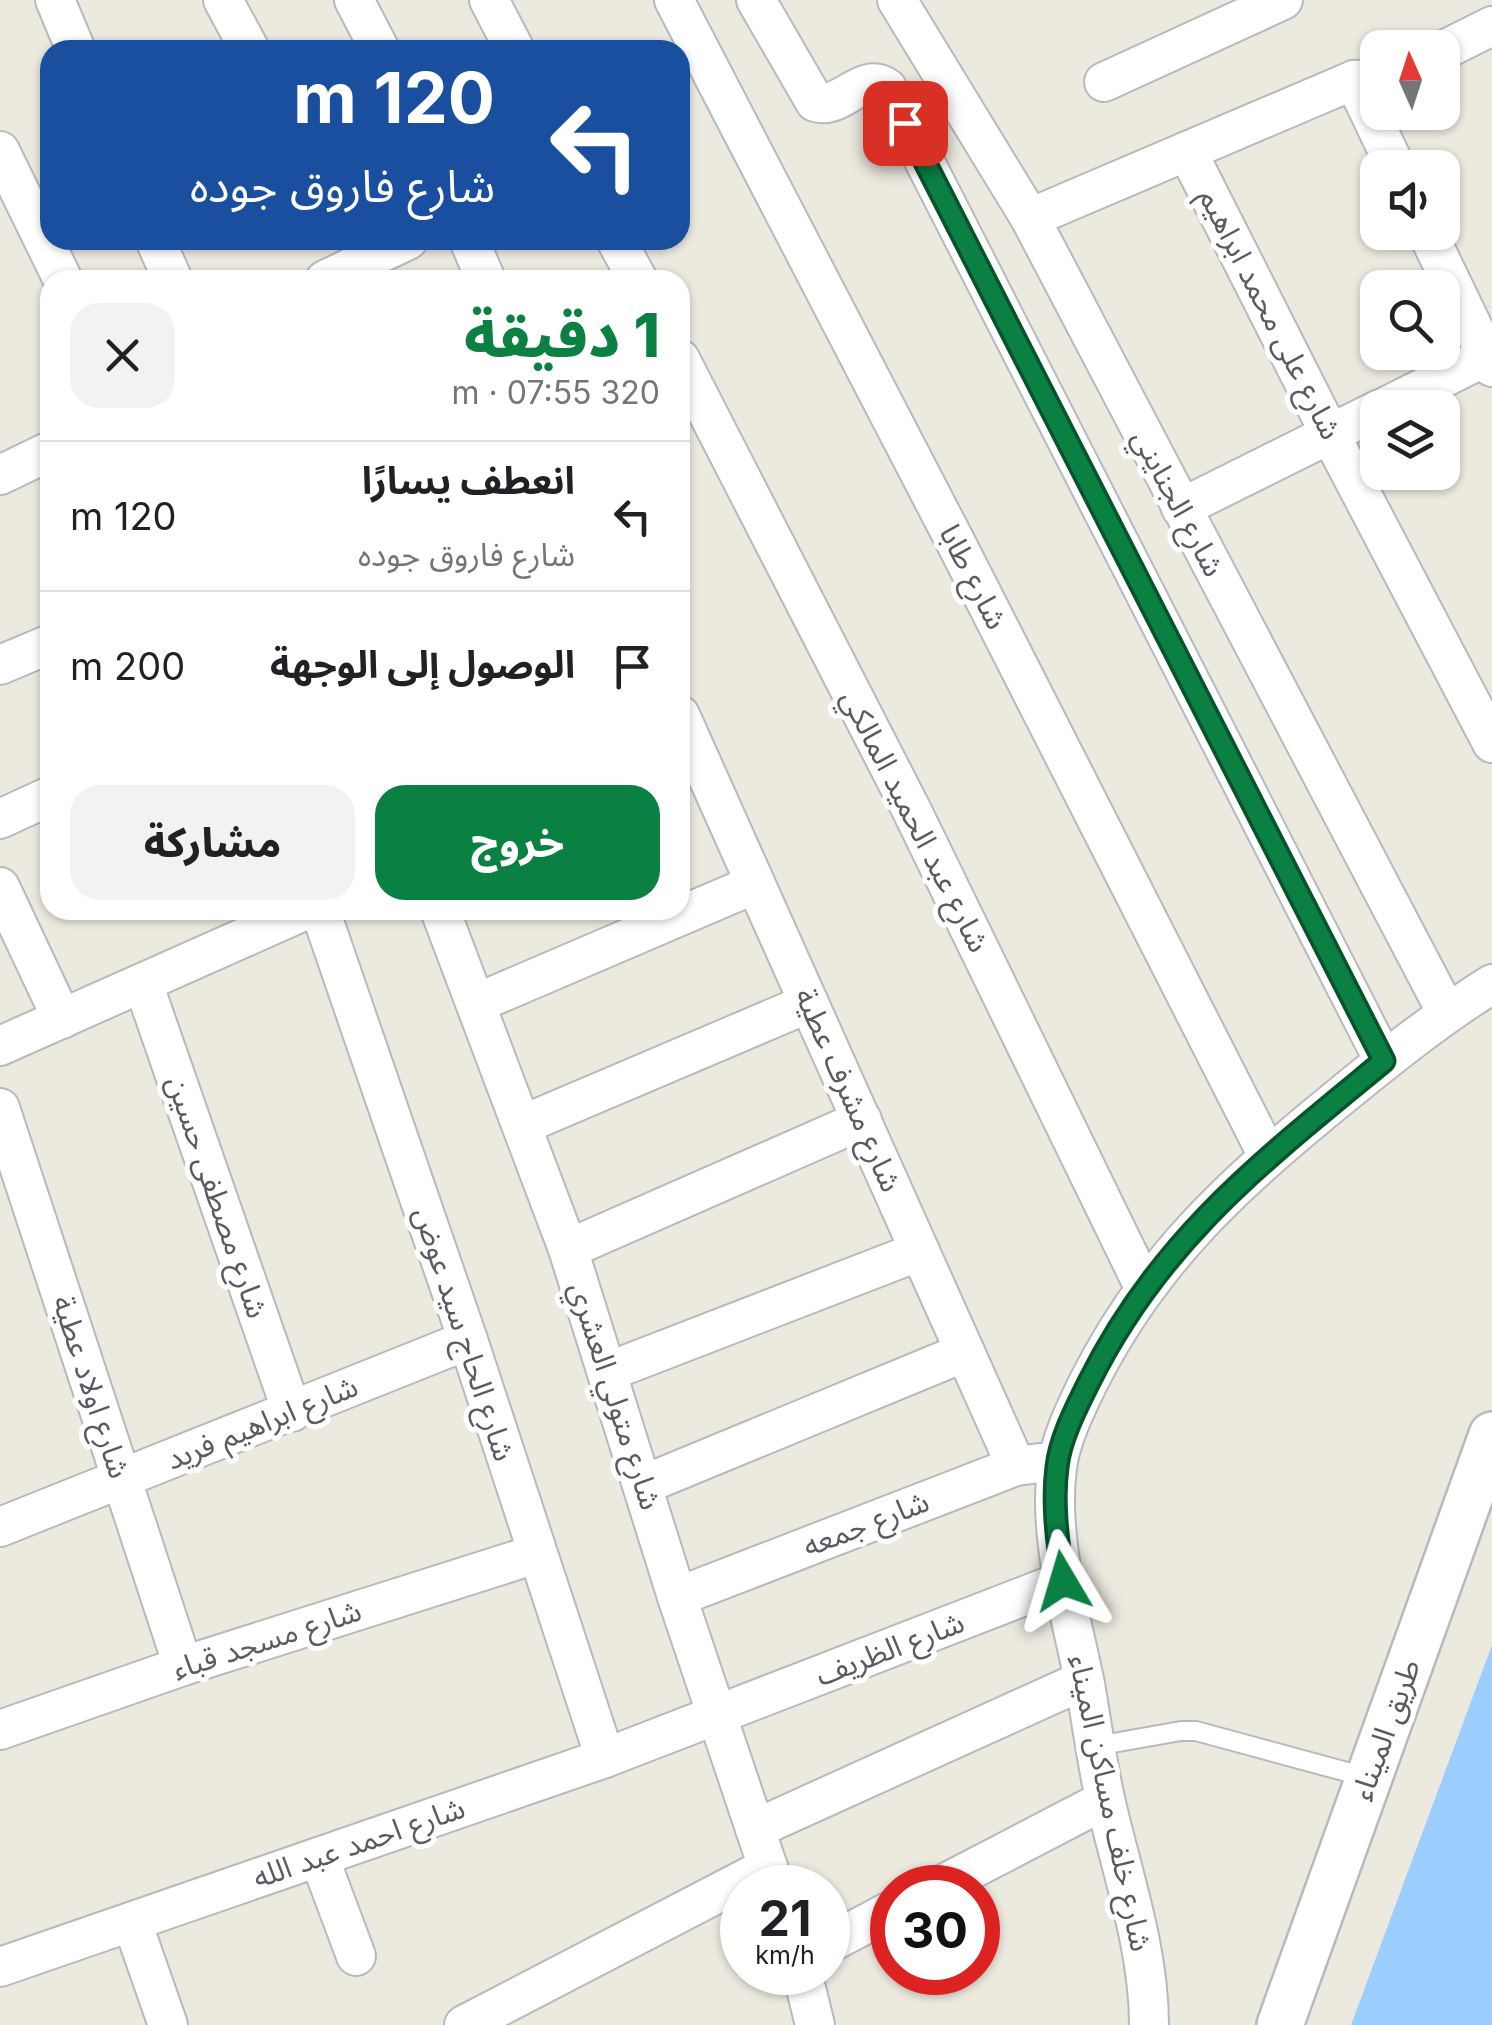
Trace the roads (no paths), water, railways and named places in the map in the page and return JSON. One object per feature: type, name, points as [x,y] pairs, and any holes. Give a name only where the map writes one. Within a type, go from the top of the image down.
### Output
[{"type":"street","points":[[55,0],[72,40]]},
{"type":"street","points":[[222,0],[244,40]]},
{"type":"street","points":[[354,0],[375,40]]},
{"type":"street","points":[[488,0],[510,40]]},
{"type":"street","name":"شارع طابا","points":[[674,0],[1268,1156]]},
{"type":"street","points":[[756,0],[815,102],[829,104],[875,82],[887,88],[1384,1061]]},
{"type":"street","name":"شارع الجنايني","points":[[897,0],[1030,218],[1447,1012]]},
{"type":"street","points":[[1104,82],[1283,0]]},
{"type":"street","points":[[1460,42],[1492,26]]},
{"type":"street","points":[[1030,218],[1360,82]]},
{"type":"street","name":"شارع على محمد ابراهيم","points":[[1188,150],[1330,434],[1492,743]]},
{"type":"street","points":[[0,151],[40,232]]},
{"type":"street","points":[[346,270],[387,250]]},
{"type":"street","points":[[1424,390],[1489,362],[1436,250]]},
{"type":"street","name":"شارع عبد الحميد المالكي","points":[[690,378],[912,810],[1144,1287]]},
{"type":"street","points":[[1181,508],[1360,419]]},
{"type":"street","points":[[0,475],[40,456]]},
{"type":"street","points":[[0,665],[40,648]]},
{"type":"street","name":"شارع مشرف عطية","points":[[690,757],[755,884],[1016,1466]]},
{"type":"street","points":[[0,819],[40,801]]},
{"type":"street","points":[[690,912],[755,884]]},
{"type":"street","points":[[0,887],[62,1019]]},
{"type":"street","points":[[0,1046],[284,920]]},
{"type":"street","name":"شارع الحاج سيد عوض","points":[[323,920],[468,1340],[605,1758]]},
{"type":"street","name":"شارع متولي العشري","points":[[444,920],[568,1249],[677,1597],[767,1865]]},
{"type":"street","points":[[477,1003],[671,920]]},
{"type":"street","name":"شارع مصطفى حسين","points":[[143,983],[292,1412]]},
{"type":"street","name":"شارع خلف مساكن الميناء","points":[[1149,2025],[1149,1993],[1136,1924],[1105,1800],[1063,1581],[1056,1523],[1057,1465],[1078,1403],[1104,1352],[1144,1287],[1199,1222],[1268,1156],[1384,1061],[1447,1012],[1492,984]]},
{"type":"street","points":[[522,1125],[809,1003]]},
{"type":"street","name":"شارع اولاد عطية","points":[[0,1108],[183,1666]]},
{"type":"street","points":[[568,1249],[862,1120]]},
{"type":"street","points":[[606,1372],[920,1250]]},
{"type":"street","name":"شارع ابراهيم فريد","points":[[0,1527],[468,1340]]},
{"type":"street","points":[[643,1485],[965,1352]]},
{"type":"street","name":"طريق الميناء","points":[[1280,2025],[1492,1435]]},
{"type":"street","name":"شارع جمعه","points":[[677,1597],[1016,1466],[1057,1465]]},
{"type":"street","name":"شارع مسجد قباء","points":[[0,1730],[183,1666],[536,1554]]},
{"type":"street","name":"شارع الظريف","points":[[717,1716],[1063,1581]]},
{"type":"street","points":[[755,1829],[1084,1680]]},
{"type":"street","name":"شارع احمد عبد الله","points":[[0,1967],[717,1716]]},
{"type":"street","points":[[980,1865],[1105,1800]]},
{"type":"street","points":[[319,1857],[356,1956]]},
{"type":"street","points":[[464,2025],[720,1902]]},
{"type":"street","points":[[132,1922],[168,2025]]},
{"type":"street","points":[[808,1995],[816,2025]]},
{"type":"lane","points":[[1096,1746],[1196,1731],[1369,1778]]},
{"type":"water","points":[[1492,1645],[1492,2025],[1351,2025]]}]
